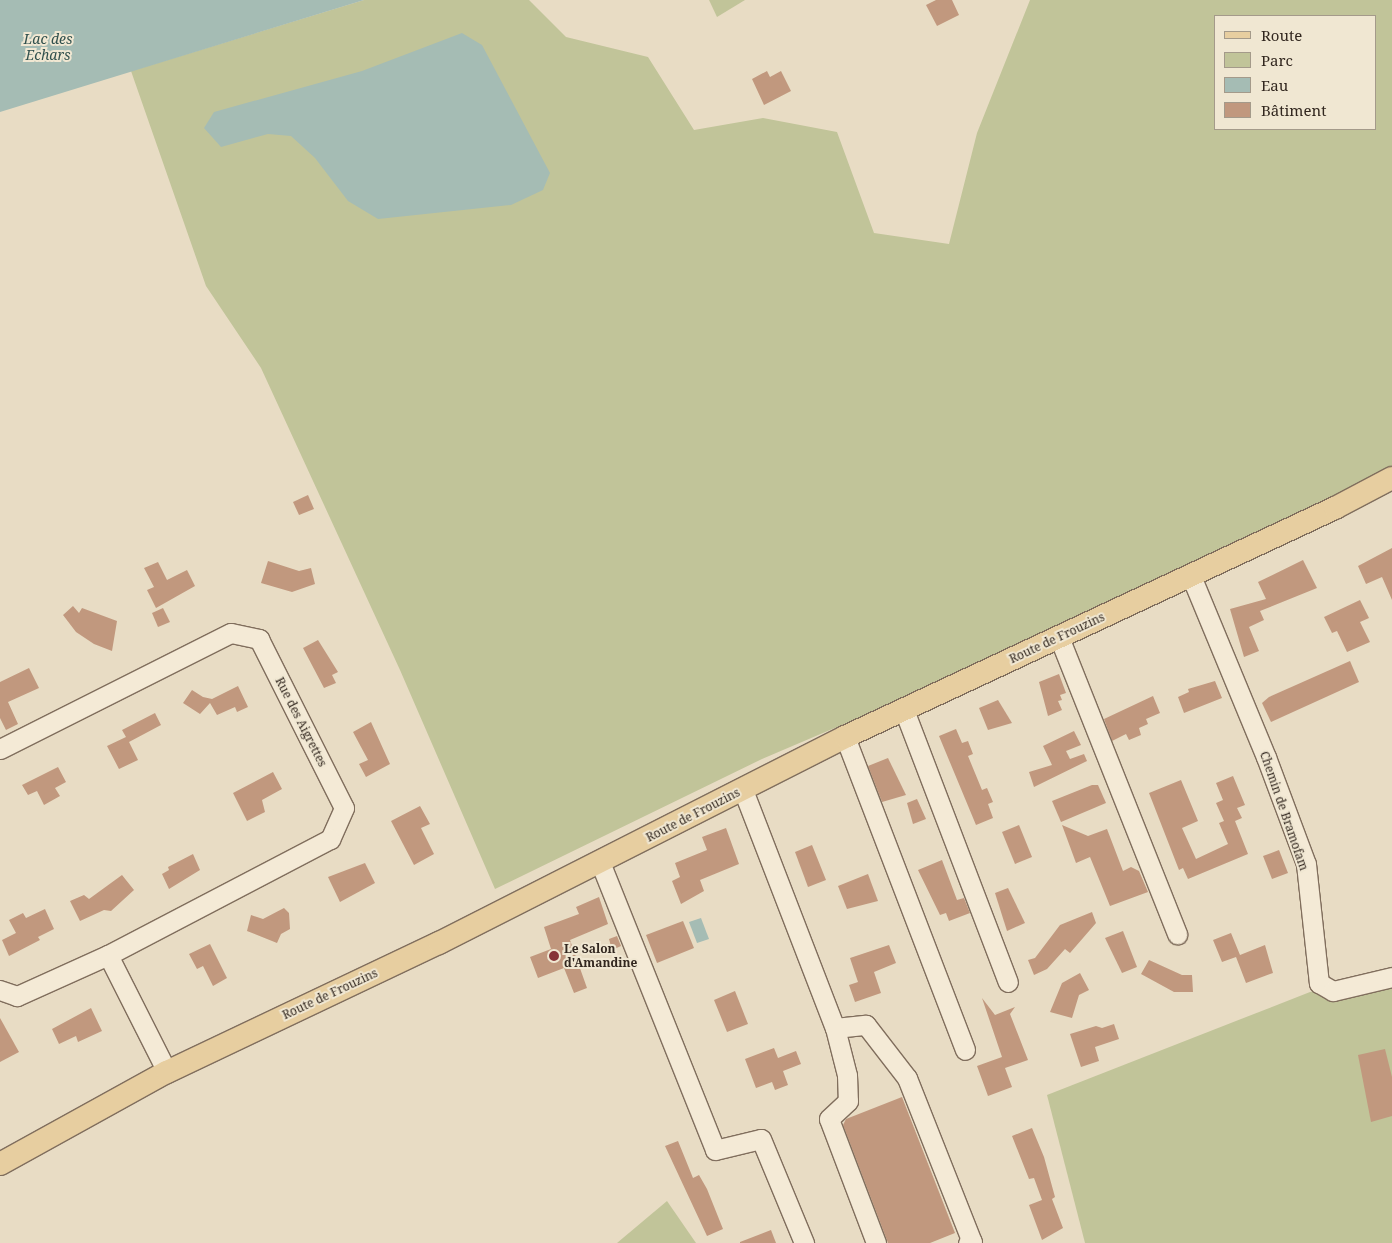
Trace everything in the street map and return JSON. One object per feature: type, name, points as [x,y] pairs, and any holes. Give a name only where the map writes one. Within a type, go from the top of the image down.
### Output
[{"type":"main road","name":"Route de Frouzins","points":[[0,1164],[168,1072],[600,862],[846,737],[1191,576],[1392,478]]},
{"type":"street","name":"Chemin de Bramofam","points":[[1191,576],[1266,757],[1306,864],[1319,982],[1333,991],[1392,977]]},
{"type":"street","name":"Rue des Aigrettes","points":[[0,749],[231,633],[259,639],[344,808],[330,840],[108,955],[17,996],[0,990]]},
{"type":"street","points":[[1059,637],[1177,934]]},
{"type":"street","points":[[904,710],[1008,982]]},
{"type":"street","points":[[846,737],[965,1050]]},
{"type":"street","points":[[743,790],[835,1028],[847,1075],[848,1101],[829,1119],[876,1243]]},
{"type":"street","points":[[600,862],[715,1150],[761,1139],[804,1243]]},
{"type":"street","points":[[108,955],[168,1072]]},
{"type":"street","points":[[835,1028],[866,1025],[907,1078],[972,1242],[968,1243]]},
{"type":"green space","points":[[364,0],[529,0],[566,37],[648,57],[694,130],[763,118],[837,132],[874,233],[949,244],[977,133],[1030,0],[1392,0],[1392,467],[1083,622],[762,759],[495,889],[400,670],[261,368],[206,286],[131,71]]},
{"type":"green space","points":[[709,0],[745,0],[717,17]]},
{"type":"green space","points":[[1392,977],[1392,1243],[1085,1243],[1047,1095],[1310,992]]},
{"type":"green space","points":[[667,1201],[696,1243],[617,1243]]},
{"type":"water","name":"Lac des Echars","points":[[0,0],[364,0],[0,112]]},
{"type":"water","points":[[462,33],[482,45],[550,173],[543,190],[511,205],[378,219],[348,201],[315,158],[291,136],[268,134],[221,147],[204,128],[214,112],[362,71]]},
{"type":"water","points":[[701,918],[709,939],[697,943],[689,922]]},
{"type":"building","points":[[936,0],[952,0],[959,15],[937,26],[926,5]]},
{"type":"building","points":[[767,71],[770,77],[781,71],[791,91],[764,105],[752,79]]},
{"type":"building","points":[[308,495],[314,509],[299,515],[293,502]]},
{"type":"building","points":[[1392,548],[1392,600],[1382,577],[1366,584],[1358,566]]},
{"type":"building","points":[[1303,560],[1317,588],[1260,611],[1264,620],[1249,627],[1259,651],[1244,657],[1230,609],[1266,599],[1258,582]]},
{"type":"building","points":[[268,561],[299,571],[311,568],[315,584],[292,592],[261,583]]},
{"type":"building","points":[[158,562],[167,580],[187,570],[195,586],[156,608],[147,590],[154,587],[144,568]]},
{"type":"building","points":[[1360,600],[1369,618],[1360,622],[1370,642],[1347,652],[1337,631],[1332,633],[1324,617]]},
{"type":"building","points":[[73,606],[79,613],[82,608],[117,621],[112,651],[94,644],[76,632],[63,615]]},
{"type":"building","points":[[163,608],[170,622],[158,627],[152,613]]},
{"type":"building","points":[[318,640],[338,672],[332,675],[336,683],[324,688],[303,648]]},
{"type":"building","points":[[1350,661],[1359,682],[1271,722],[1262,703],[1269,697]]},
{"type":"building","points":[[29,668],[39,688],[8,702],[18,724],[6,730],[0,718],[0,682]]},
{"type":"building","points":[[1059,674],[1066,693],[1060,695],[1062,700],[1058,701],[1062,710],[1048,716],[1039,682]]},
{"type":"building","points":[[1215,681],[1222,698],[1184,713],[1178,697],[1189,692],[1188,689]]},
{"type":"building","points":[[238,686],[248,707],[237,712],[235,707],[217,715],[210,703],[200,714],[183,703],[192,690],[203,697],[212,699]]},
{"type":"building","points":[[1153,696],[1160,713],[1146,719],[1148,724],[1139,728],[1141,735],[1129,740],[1126,734],[1112,741],[1104,719]]},
{"type":"building","points":[[998,700],[1012,723],[988,730],[979,708]]},
{"type":"building","points":[[155,713],[161,725],[129,742],[138,760],[119,769],[107,746],[126,737],[122,730]]},
{"type":"building","points":[[371,722],[390,764],[366,777],[359,764],[368,760],[353,732]]},
{"type":"building","points":[[956,729],[962,743],[968,741],[973,754],[968,756],[982,790],[987,788],[993,802],[988,804],[993,818],[976,825],[939,736]]},
{"type":"building","points":[[1074,731],[1081,745],[1066,751],[1070,759],[1084,754],[1087,761],[1034,787],[1029,772],[1052,765],[1043,746]]},
{"type":"building","points":[[888,758],[906,795],[882,802],[868,766]]},
{"type":"building","points":[[58,767],[66,782],[55,788],[60,796],[44,805],[37,791],[28,795],[22,785]]},
{"type":"building","points":[[273,772],[282,789],[262,800],[265,812],[247,821],[233,793]]},
{"type":"building","points":[[1233,776],[1245,805],[1237,808],[1242,818],[1235,821],[1248,854],[1188,879],[1183,868],[1179,870],[1149,793],[1181,780],[1198,821],[1182,828],[1196,859],[1228,844],[1219,823],[1224,821],[1216,803],[1223,800],[1216,783]]},
{"type":"building","points":[[1092,785],[1098,785],[1106,803],[1061,822],[1052,801]]},
{"type":"building","points":[[917,799],[926,819],[913,824],[907,803]]},
{"type":"building","points":[[420,806],[430,824],[421,828],[434,854],[414,865],[391,821]]},
{"type":"building","points":[[1019,825],[1032,857],[1015,864],[1002,832]]},
{"type":"building","points":[[1062,825],[1088,836],[1107,829],[1123,871],[1131,867],[1139,871],[1148,892],[1110,906],[1090,857],[1076,863]]},
{"type":"building","points":[[726,828],[739,864],[700,880],[704,891],[681,904],[672,881],[680,877],[675,863],[707,850],[702,837]]},
{"type":"building","points":[[812,845],[826,880],[808,887],[795,852]]},
{"type":"building","points":[[1279,850],[1288,873],[1272,879],[1263,856]]},
{"type":"building","points":[[193,854],[200,870],[169,889],[162,874],[169,870],[168,867]]},
{"type":"building","points":[[942,860],[957,900],[964,898],[970,913],[949,921],[946,913],[940,915],[918,870]]},
{"type":"building","points":[[365,863],[375,883],[340,902],[328,877]]},
{"type":"building","points":[[868,874],[878,901],[847,909],[838,886]]},
{"type":"building","points":[[122,875],[134,890],[111,911],[104,910],[80,921],[70,901],[84,895],[89,899]]},
{"type":"building","points":[[1008,888],[1025,923],[1007,931],[995,893]]},
{"type":"building","points":[[599,897],[608,924],[570,940],[587,988],[574,993],[564,968],[538,978],[530,957],[551,949],[544,927],[579,914],[576,907]]},
{"type":"building","points":[[284,908],[289,913],[290,929],[281,934],[277,943],[247,931],[251,915],[263,919]]},
{"type":"building","points":[[45,909],[54,929],[38,937],[40,940],[9,956],[2,940],[16,933],[9,920],[23,913],[26,918]]},
{"type":"building","points":[[1092,912],[1096,923],[1070,953],[1065,949],[1047,969],[1034,975],[1028,960],[1035,958],[1060,925]]},
{"type":"building","points":[[683,921],[694,948],[657,963],[646,935]]},
{"type":"building","points":[[1123,931],[1137,967],[1122,973],[1105,938]]},
{"type":"building","points":[[1231,933],[1240,955],[1265,945],[1273,973],[1246,983],[1236,957],[1222,962],[1213,940]]},
{"type":"building","points":[[617,936],[621,946],[612,950],[609,939]]},
{"type":"building","points":[[210,944],[227,978],[213,986],[203,966],[197,969],[189,954]]},
{"type":"building","points":[[889,945],[896,963],[874,972],[881,993],[855,1002],[849,985],[858,982],[850,958]]},
{"type":"building","points":[[1149,960],[1182,975],[1192,975],[1193,992],[1174,992],[1141,974]]},
{"type":"building","points":[[1080,973],[1089,990],[1079,995],[1072,1018],[1050,1012],[1062,983]]},
{"type":"building","points":[[735,991],[748,1024],[727,1032],[714,1000]]},
{"type":"building","points":[[982,998],[995,1015],[1015,1007],[1010,1014],[1028,1060],[1005,1068],[1012,1087],[988,1096],[977,1066],[1002,1057]]},
{"type":"building","points":[[91,1008],[102,1031],[78,1042],[76,1036],[59,1044],[52,1029]]},
{"type":"building","points":[[0,1018],[19,1052],[0,1062]]},
{"type":"building","points":[[1114,1024],[1119,1039],[1095,1047],[1099,1061],[1081,1067],[1070,1034],[1096,1026],[1102,1028]]},
{"type":"building","points":[[774,1048],[778,1058],[796,1051],[801,1064],[783,1071],[788,1085],[775,1090],[772,1082],[756,1088],[745,1059]]},
{"type":"building","points":[[1385,1049],[1392,1077],[1392,1116],[1371,1122],[1358,1055]]},
{"type":"building","points":[[902,1097],[955,1233],[930,1243],[888,1243],[843,1125],[846,1119]]},
{"type":"building","points":[[1032,1128],[1044,1157],[1055,1197],[1052,1199],[1063,1228],[1042,1240],[1029,1205],[1042,1200],[1034,1178],[1029,1179],[1012,1136]]},
{"type":"building","points":[[678,1141],[693,1178],[699,1175],[707,1189],[723,1229],[707,1236],[665,1146]]},
{"type":"building","points":[[771,1230],[776,1243],[740,1243],[740,1242]]},
{"type":"place","name":"Le Salon d'Amandine","points":[[554,956]]}]
